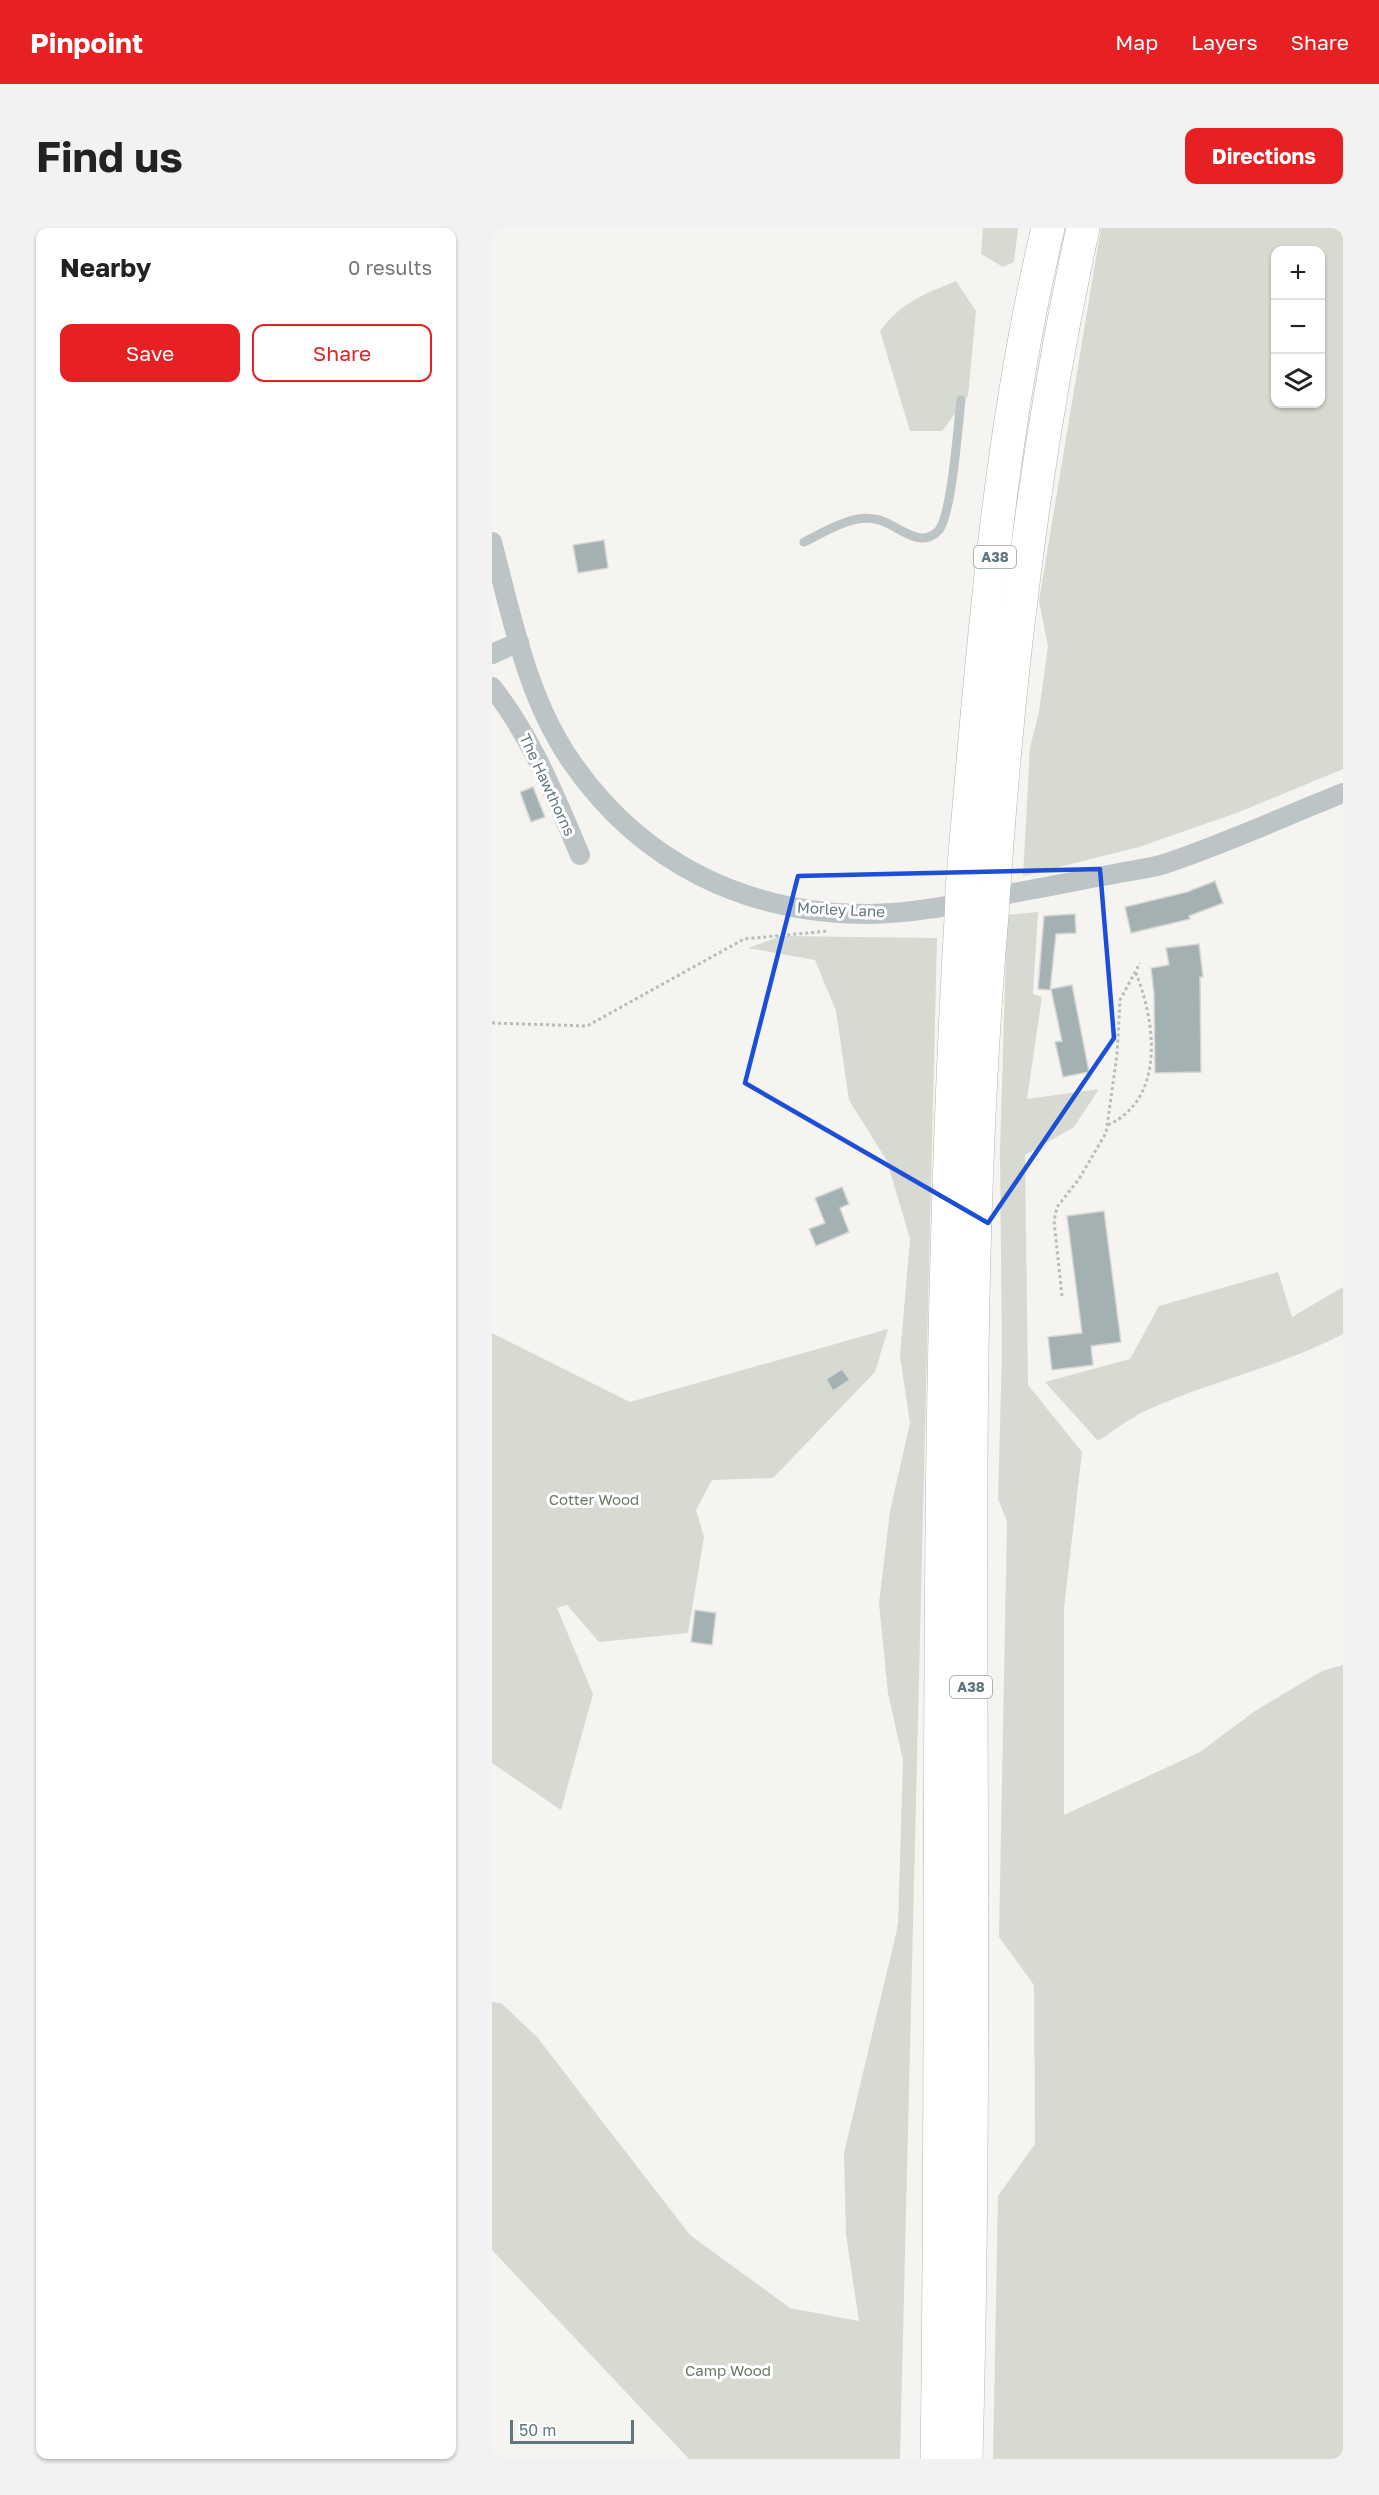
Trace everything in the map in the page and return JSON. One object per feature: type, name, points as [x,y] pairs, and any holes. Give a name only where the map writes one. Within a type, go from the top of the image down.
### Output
[{"type":"highway","name":"A38","points":[[937,2459],[941,2086],[942,1444],[948,1151],[977,902],[1004,471],[1038,266],[1047,228]]},
{"type":"highway","name":"A38","points":[[966,2459],[971,2144],[970,1589],[974,1297],[982,1030],[977,902],[1001,782],[1044,444],[1083,228]]},
{"type":"street","name":"Morley Lane","points":[[492,542],[519,642],[539,703],[561,746],[595,792],[624,821],[669,859],[701,878],[747,897],[796,909],[868,914],[928,909],[1165,864],[1343,793]]},
{"type":"street","points":[[492,654],[519,642]]},
{"type":"street","name":"The Hawthorns","points":[[492,687],[510,711],[540,762],[580,855]]},
{"type":"lane","points":[[804,542],[854,519],[866,517],[880,520],[922,538],[931,536],[939,530],[947,502],[961,400]]},
{"type":"path","points":[[492,1023],[587,1026],[744,939],[837,931]]},
{"type":"path","points":[[1062,1296],[1054,1221],[1057,1206],[1097,1150],[1108,1125],[1117,1055],[1120,1000],[1140,963]]},
{"type":"path","points":[[1108,1125],[1120,1119],[1144,1088],[1153,1044],[1149,1007],[1135,971]]},
{"type":"highlighted area","points":[[1100,869],[1114,1038],[988,1223],[745,1083],[798,876]]},
{"type":"green space","points":[[983,228],[1018,228],[1014,262],[1003,267],[981,254]]},
{"type":"green space","points":[[1101,228],[1343,228],[1343,769],[1239,812],[1139,847],[1023,876],[1030,747],[1039,712],[1048,646],[1039,601]]},
{"type":"green space","points":[[956,281],[976,311],[968,396],[942,431],[910,431],[880,331],[905,306]]},
{"type":"green space","points":[[1038,912],[1033,994],[1042,997],[1027,1099],[1099,1089],[1074,1127],[1025,1155],[1028,1385],[1082,1452],[1064,1608],[1064,1815],[1200,1752],[1255,1711],[1322,1671],[1343,1665],[1343,2459],[993,2459],[998,2196],[1035,2144],[1034,1985],[999,1937],[1007,1521],[998,1499],[1002,1353],[1000,1153],[1007,915]]},
{"type":"green space","name":"Camp Wood","points":[[781,936],[937,938],[900,2459],[689,2459],[492,2250],[492,2002],[501,2003],[537,2037],[690,2235],[790,2308],[859,2321],[846,2235],[844,2153],[898,1925],[903,1760],[888,1693],[879,1603],[890,1511],[910,1423],[900,1356],[910,1239],[887,1161],[849,1100],[836,1011],[815,960],[748,948]]},
{"type":"green space","points":[[1278,1272],[1292,1317],[1343,1287],[1343,1334],[1295,1356],[1170,1400],[1127,1421],[1098,1441],[1045,1382],[1130,1359],[1159,1306]]},
{"type":"green space","name":"Cotter Wood","points":[[888,1329],[875,1372],[773,1478],[712,1480],[696,1510],[704,1537],[688,1633],[599,1642],[567,1605],[557,1608],[593,1694],[561,1810],[492,1763],[492,1333],[630,1402]]},
{"type":"building","points":[[604,540],[608,568],[578,573],[573,545]]},
{"type":"building","points":[[533,787],[545,817],[531,822],[520,792]]},
{"type":"building","points":[[1215,881],[1223,903],[1189,916],[1190,919],[1131,933],[1125,907],[1187,892]]},
{"type":"building","points":[[1075,914],[1076,933],[1056,934],[1050,990],[1038,989],[1044,916]]},
{"type":"building","points":[[1199,944],[1203,977],[1200,977],[1201,1072],[1155,1073],[1154,993],[1151,968],[1169,965],[1166,948]]},
{"type":"building","points":[[1072,985],[1089,1072],[1063,1077],[1055,1042],[1062,1041],[1051,989]]},
{"type":"building","points":[[842,1187],[849,1204],[840,1208],[849,1232],[816,1246],[809,1229],[825,1223],[815,1198]]},
{"type":"building","points":[[1104,1211],[1121,1342],[1091,1346],[1093,1365],[1052,1370],[1048,1337],[1082,1333],[1067,1216]]},
{"type":"building","points":[[842,1369],[850,1380],[833,1391],[826,1379]]},
{"type":"building","points":[[695,1610],[716,1613],[712,1645],[691,1642]]}]
